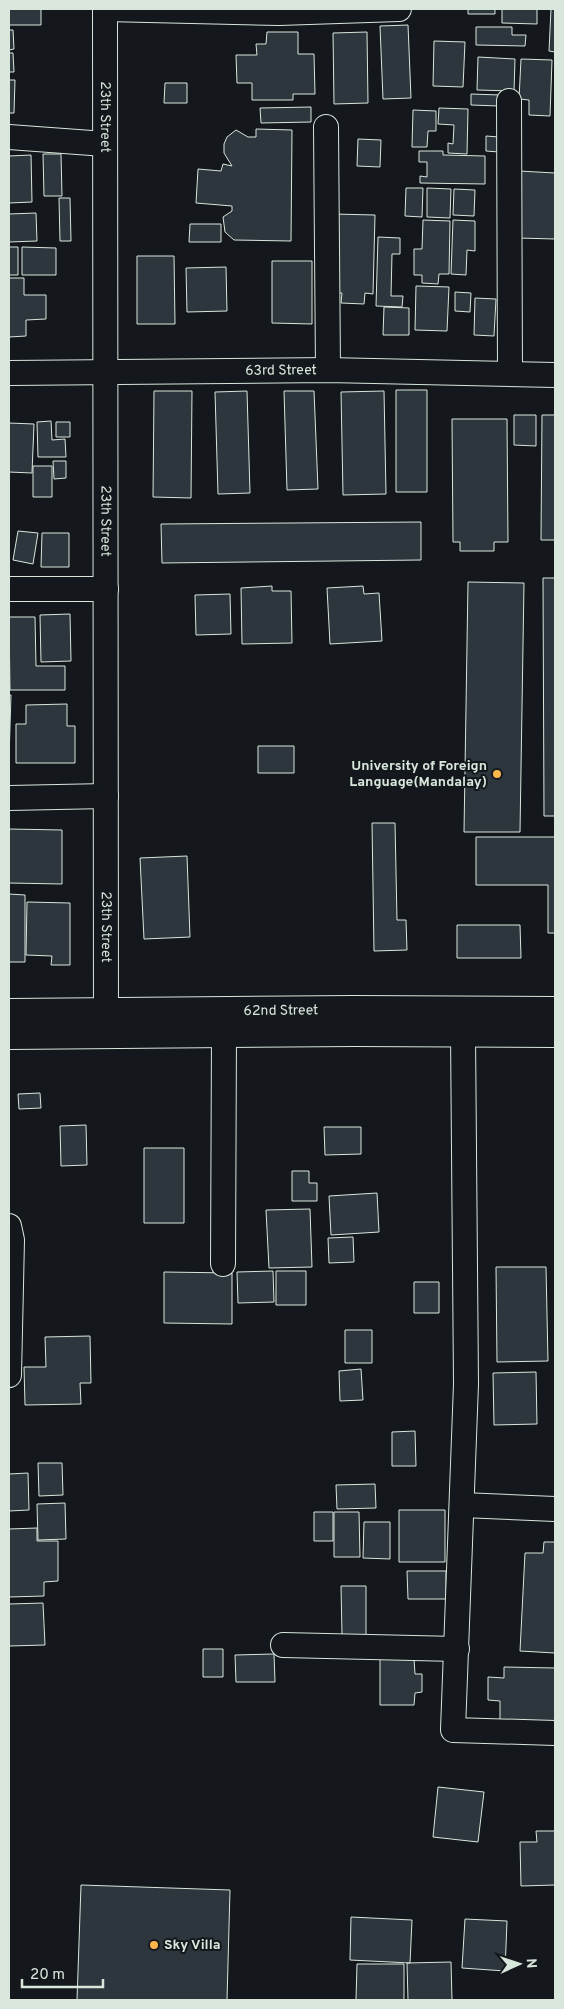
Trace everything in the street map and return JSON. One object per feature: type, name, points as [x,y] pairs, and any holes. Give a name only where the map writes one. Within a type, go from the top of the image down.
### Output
[{"type":"main road","name":"62nd Street","points":[[9,1035],[106,1024],[343,1010],[555,1010]]},
{"type":"main road","name":"62nd Street","points":[[9,1013],[106,1024],[224,1033],[555,1033]]},
{"type":"street","points":[[105,9],[279,13],[399,9]]},
{"type":"street","name":"23th Street","points":[[105,9],[106,1024]]},
{"type":"street","points":[[510,101],[510,373]]},
{"type":"street","points":[[326,127],[328,370]]},
{"type":"street","points":[[9,137],[105,144]]},
{"type":"street","name":"63rd Street","points":[[9,373],[328,370],[555,375]]},
{"type":"street","points":[[9,589],[106,589]]},
{"type":"street","points":[[9,798],[106,796]]},
{"type":"street","points":[[223,1264],[224,1033]]},
{"type":"street","points":[[463,1033],[466,1384],[453,1730],[555,1733]]},
{"type":"street","points":[[9,1226],[12,1240],[9,1375]]},
{"type":"street","points":[[462,1505],[555,1509]]},
{"type":"street","points":[[283,1645],[457,1650]]},
{"type":"building","points":[[9,9],[41,9],[41,25],[9,25]]},
{"type":"building","points":[[468,9],[495,9],[495,14],[468,14]]},
{"type":"building","points":[[502,9],[537,9],[537,24],[502,23]]},
{"type":"building","points":[[551,9],[555,9],[555,52],[549,51]]},
{"type":"building","points":[[408,25],[411,98],[383,99],[380,26]]},
{"type":"building","points":[[476,27],[512,27],[512,35],[526,35],[525,46],[476,45]]},
{"type":"building","points":[[9,30],[13,30],[14,49],[9,50]]},
{"type":"building","points":[[267,32],[298,32],[298,54],[314,54],[315,94],[293,94],[293,100],[252,100],[252,83],[237,83],[236,55],[257,55],[256,44],[266,44]]},
{"type":"building","points":[[367,32],[368,103],[334,104],[333,33]]},
{"type":"building","points":[[434,41],[465,42],[463,87],[433,86]]},
{"type":"building","points":[[9,53],[13,53],[14,72],[9,72]]},
{"type":"building","points":[[478,57],[515,59],[514,91],[477,90]]},
{"type":"building","points":[[521,59],[552,60],[550,116],[529,115],[529,100],[519,99]]},
{"type":"building","points":[[9,80],[15,80],[14,113],[9,113]]},
{"type":"building","points":[[165,83],[187,83],[187,103],[164,103]]},
{"type":"building","points":[[471,94],[500,95],[499,106],[471,105]]},
{"type":"building","points":[[311,107],[311,122],[261,123],[260,108]]},
{"type":"building","points":[[439,108],[468,109],[467,154],[448,153],[448,143],[453,144],[454,125],[438,124]]},
{"type":"building","points":[[413,110],[436,111],[436,131],[428,131],[427,147],[412,147]]},
{"type":"building","points":[[256,129],[292,130],[291,241],[234,240],[225,232],[223,217],[232,211],[232,206],[196,203],[198,169],[221,171],[223,164],[232,166],[224,153],[224,144],[227,137],[236,130],[248,137],[256,137]]},
{"type":"building","points":[[486,136],[499,137],[499,152],[486,151]]},
{"type":"building","points":[[358,139],[381,140],[380,167],[357,166]]},
{"type":"building","points":[[419,151],[443,151],[443,155],[485,156],[485,184],[420,183],[420,176],[427,177],[427,162],[419,162]]},
{"type":"building","points":[[43,154],[61,154],[62,196],[44,196]]},
{"type":"building","points":[[31,155],[32,202],[9,203],[9,156]]},
{"type":"building","points":[[519,171],[555,173],[555,239],[518,238]]},
{"type":"building","points":[[406,188],[423,188],[422,217],[405,216]]},
{"type":"building","points":[[427,188],[451,189],[450,218],[427,217]]},
{"type":"building","points":[[454,189],[475,190],[474,216],[453,215]]},
{"type":"building","points":[[59,198],[70,198],[71,241],[60,241]]},
{"type":"building","points":[[36,213],[37,241],[9,242],[9,214]]},
{"type":"building","points":[[333,214],[375,215],[373,294],[365,293],[364,304],[341,303],[342,293],[331,293]]},
{"type":"building","points":[[423,220],[450,221],[449,274],[439,274],[438,284],[422,283],[422,275],[414,275],[414,249],[422,249]]},
{"type":"building","points":[[453,220],[475,221],[475,251],[467,250],[466,275],[451,274]]},
{"type":"building","points":[[190,224],[221,224],[221,242],[189,242]]},
{"type":"building","points":[[378,237],[400,238],[400,254],[392,254],[391,296],[403,296],[402,307],[376,306]]},
{"type":"building","points":[[9,247],[18,247],[18,275],[9,275]]},
{"type":"building","points":[[22,247],[56,248],[56,275],[22,275]]},
{"type":"building","points":[[137,256],[174,256],[175,324],[137,324]]},
{"type":"building","points":[[272,261],[312,261],[312,324],[272,323]]},
{"type":"building","points":[[226,267],[227,311],[187,312],[186,268]]},
{"type":"building","points":[[9,278],[24,278],[24,295],[46,295],[46,319],[26,320],[26,336],[9,337]]},
{"type":"building","points":[[416,286],[449,287],[447,331],[415,330]]},
{"type":"building","points":[[455,292],[471,293],[470,312],[455,311]]},
{"type":"building","points":[[475,298],[496,299],[494,336],[474,335]]},
{"type":"building","points":[[384,307],[409,308],[409,335],[383,335]]},
{"type":"building","points":[[396,390],[427,390],[427,492],[396,492]]},
{"type":"building","points":[[154,391],[192,391],[191,498],[153,497]]},
{"type":"building","points":[[247,391],[250,493],[218,494],[215,392]]},
{"type":"building","points":[[284,391],[314,391],[318,489],[287,490]]},
{"type":"building","points":[[384,391],[386,494],[343,495],[341,392]]},
{"type":"building","points":[[514,415],[536,415],[536,446],[514,445]]},
{"type":"building","points":[[542,415],[555,415],[555,540],[541,540]]},
{"type":"building","points":[[452,419],[507,419],[508,542],[494,542],[494,551],[460,551],[460,542],[453,542]]},
{"type":"building","points":[[51,421],[52,440],[65,439],[66,457],[38,457],[37,422]]},
{"type":"building","points":[[56,422],[70,422],[70,437],[56,437]]},
{"type":"building","points":[[9,423],[34,424],[32,473],[9,472]]},
{"type":"building","points":[[53,461],[66,461],[66,478],[54,479]]},
{"type":"building","points":[[33,466],[52,466],[52,497],[33,497]]},
{"type":"building","points":[[421,522],[421,560],[162,563],[161,524]]},
{"type":"building","points":[[18,531],[38,533],[33,564],[13,560]]},
{"type":"building","points":[[42,533],[69,533],[69,567],[41,567]]},
{"type":"building","points":[[543,578],[555,578],[555,816],[544,816]]},
{"type":"building","points":[[468,582],[524,583],[520,832],[464,832]]},
{"type":"building","points":[[272,586],[272,591],[291,591],[292,643],[242,644],[241,588]]},
{"type":"building","points":[[363,586],[364,594],[379,593],[382,641],[330,644],[327,588]]},
{"type":"building","points":[[230,594],[231,634],[196,635],[195,595]]},
{"type":"building","points":[[70,614],[71,661],[41,662],[40,615]]},
{"type":"building","points":[[9,617],[35,617],[36,666],[65,666],[65,690],[10,690]]},
{"type":"building","points":[[9,695],[11,695],[9,758]]},
{"type":"building","points":[[67,704],[67,726],[75,726],[75,763],[16,763],[16,724],[26,724],[26,705]]},
{"type":"building","points":[[258,746],[294,746],[294,773],[258,773]]},
{"type":"building","points":[[372,823],[395,823],[397,920],[406,920],[407,950],[374,951]]},
{"type":"building","points":[[9,829],[62,830],[62,884],[9,883]]},
{"type":"building","points":[[476,837],[555,837],[555,933],[548,933],[548,885],[476,885]]},
{"type":"building","points":[[187,856],[190,937],[144,939],[140,858]]},
{"type":"building","points":[[9,894],[25,895],[25,962],[9,962]]},
{"type":"building","points":[[27,902],[70,903],[70,965],[51,965],[52,956],[26,955]]},
{"type":"building","points":[[457,925],[520,925],[521,958],[457,958]]},
{"type":"building","points":[[40,1093],[41,1108],[19,1109],[18,1094]]},
{"type":"building","points":[[86,1125],[87,1165],[61,1166],[60,1126]]},
{"type":"building","points":[[324,1127],[361,1127],[361,1154],[325,1155]]},
{"type":"building","points":[[144,1148],[184,1148],[184,1223],[144,1223]]},
{"type":"building","points":[[292,1171],[309,1171],[309,1183],[317,1183],[317,1201],[292,1201]]},
{"type":"building","points":[[377,1193],[379,1232],[331,1235],[329,1196]]},
{"type":"building","points":[[310,1209],[312,1267],[269,1268],[266,1210]]},
{"type":"building","points":[[353,1237],[354,1262],[329,1263],[328,1238]]},
{"type":"building","points":[[496,1267],[546,1267],[548,1361],[497,1362]]},
{"type":"building","points":[[273,1271],[274,1302],[238,1303],[237,1272]]},
{"type":"building","points":[[276,1271],[306,1271],[306,1305],[276,1305]]},
{"type":"building","points":[[164,1272],[232,1273],[232,1324],[164,1323]]},
{"type":"building","points":[[414,1282],[439,1282],[439,1313],[414,1313]]},
{"type":"building","points":[[345,1330],[372,1330],[372,1363],[345,1363]]},
{"type":"building","points":[[90,1336],[91,1383],[80,1383],[81,1404],[25,1405],[24,1367],[46,1367],[45,1337]]},
{"type":"building","points":[[361,1369],[363,1400],[340,1401],[339,1371]]},
{"type":"building","points":[[536,1372],[537,1424],[494,1425],[493,1373]]},
{"type":"building","points":[[415,1431],[416,1466],[392,1466],[392,1432]]},
{"type":"building","points":[[38,1463],[62,1463],[63,1495],[39,1496]]},
{"type":"building","points":[[28,1473],[29,1510],[9,1511],[9,1474]]},
{"type":"building","points":[[375,1484],[376,1508],[337,1509],[336,1485]]},
{"type":"building","points":[[65,1503],[66,1539],[38,1540],[37,1504]]},
{"type":"building","points":[[399,1510],[445,1510],[445,1562],[399,1562]]},
{"type":"building","points":[[314,1512],[333,1512],[333,1541],[314,1541]]},
{"type":"building","points":[[334,1512],[359,1512],[360,1557],[334,1557]]},
{"type":"building","points":[[364,1522],[390,1522],[390,1559],[363,1558]]},
{"type":"building","points":[[37,1528],[37,1541],[58,1541],[58,1581],[44,1582],[44,1596],[9,1597],[9,1529]]},
{"type":"building","points":[[544,1542],[555,1542],[555,1653],[520,1651],[525,1553],[543,1553]]},
{"type":"building","points":[[407,1571],[446,1571],[446,1599],[408,1599]]},
{"type":"building","points":[[341,1586],[366,1586],[366,1635],[342,1635]]},
{"type":"building","points":[[43,1603],[45,1645],[9,1646],[9,1604]]},
{"type":"building","points":[[203,1649],[223,1649],[223,1677],[203,1677]]},
{"type":"building","points":[[274,1654],[275,1682],[236,1682],[235,1655]]},
{"type":"building","points":[[380,1659],[414,1659],[415,1674],[422,1674],[422,1692],[415,1693],[414,1705],[380,1705]]},
{"type":"building","points":[[504,1667],[555,1668],[555,1722],[500,1720],[500,1701],[488,1700],[488,1677],[504,1678]]},
{"type":"building","points":[[438,1787],[484,1792],[478,1842],[433,1837]]},
{"type":"building","points":[[536,1831],[555,1831],[555,1885],[521,1886],[520,1842],[537,1842]]},
{"type":"building","name":"Sky Villa","points":[[81,1885],[230,1890],[227,2000],[77,2000]]},
{"type":"building","points":[[351,1917],[412,1920],[410,1963],[350,1960]]},
{"type":"building","points":[[465,1919],[507,1921],[505,1971],[462,1968]]},
{"type":"building","points":[[451,1962],[452,2000],[408,2000],[407,1963]]},
{"type":"building","points":[[357,1964],[404,1964],[404,2000],[356,2000]]},
{"type":"place","name":"University of Foreign Language(Mandalay)","points":[[497,774]]},
{"type":"place","name":"Sky Villa","points":[[154,1945]]}]
